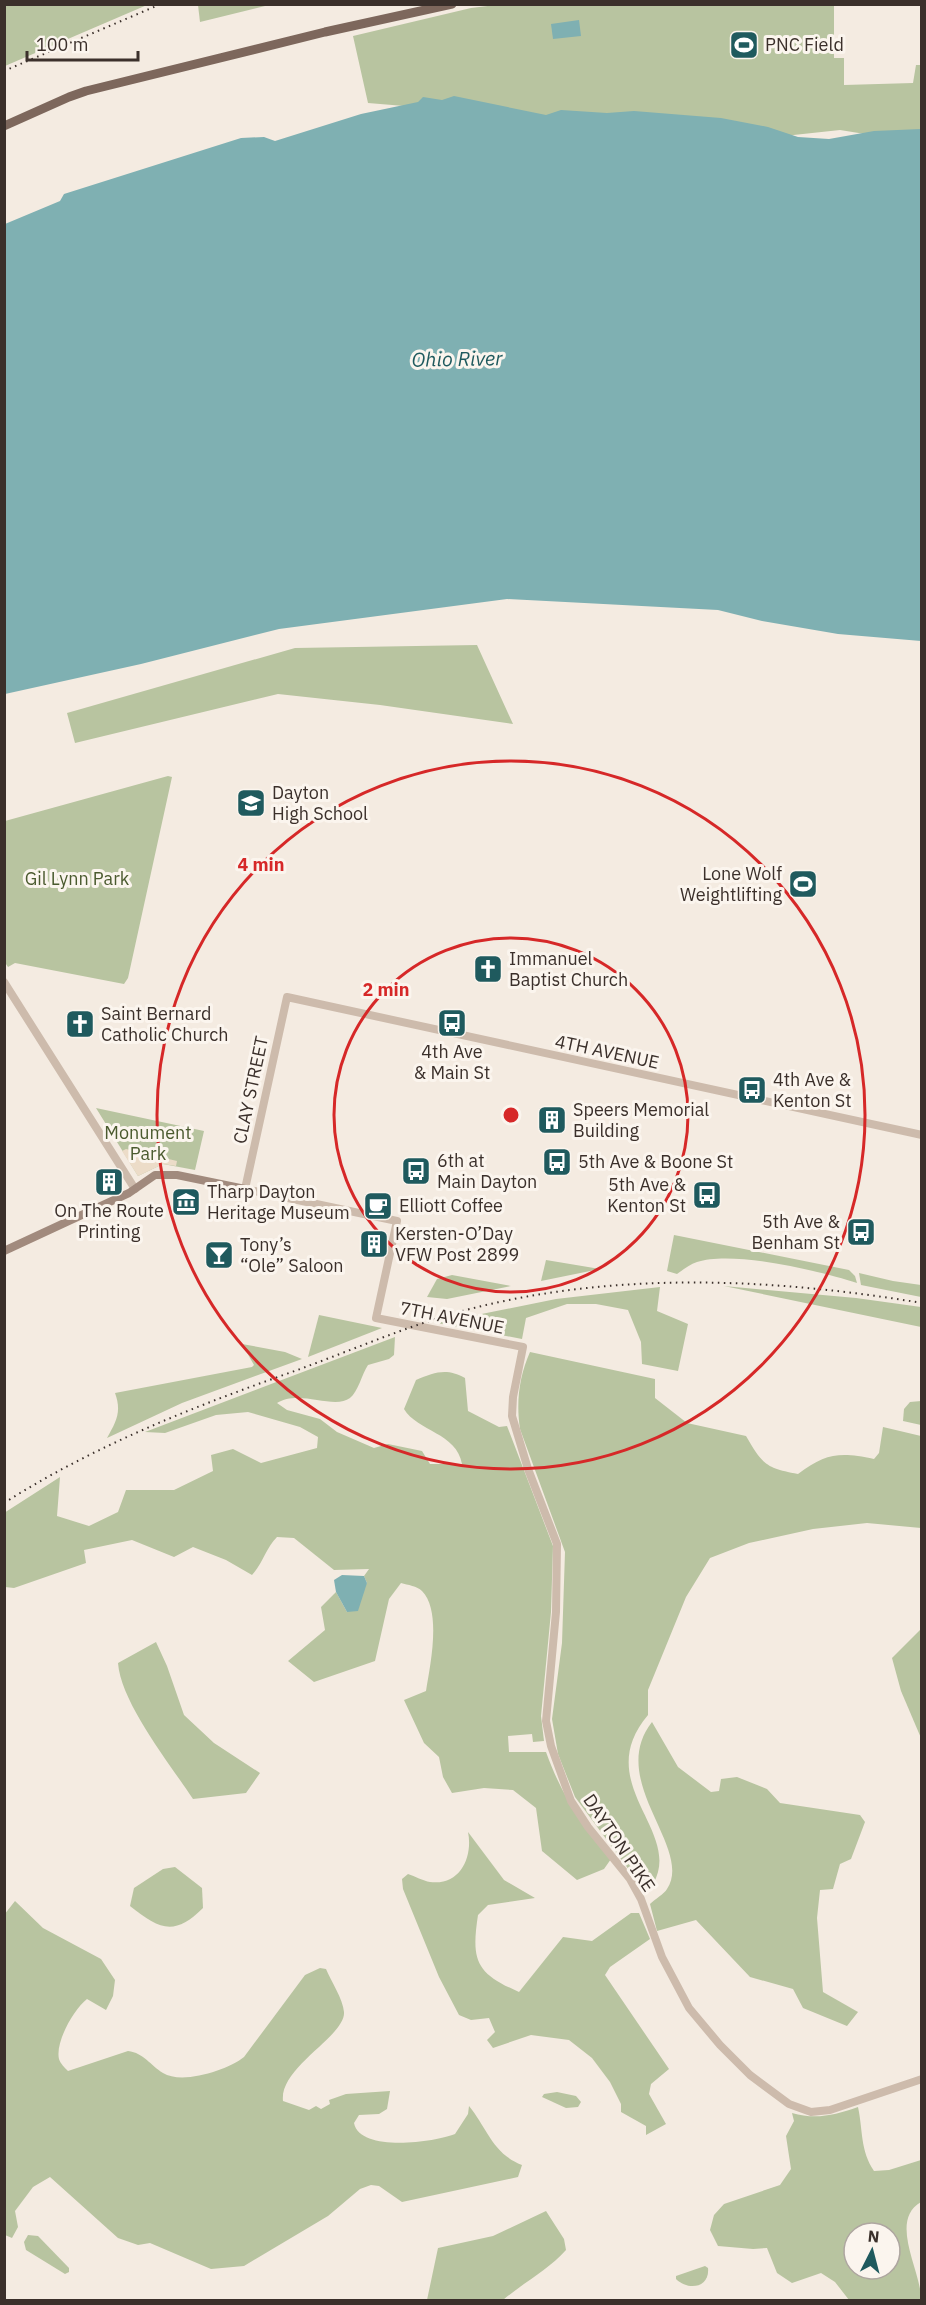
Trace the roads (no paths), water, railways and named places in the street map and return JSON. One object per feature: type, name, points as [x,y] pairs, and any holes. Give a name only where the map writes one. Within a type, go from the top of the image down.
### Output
[{"type":"main road","points":[[4,126],[86,91],[325,32],[452,4]]},
{"type":"main road","points":[[4,1251],[135,1189],[150,1177],[169,1174],[245,1189]]},
{"type":"street","points":[[4,982],[135,1189]]},
{"type":"street","name":"4TH AVENUE","points":[[287,997],[921,1135]]},
{"type":"street","name":"CLAY STREET","points":[[245,1189],[287,997]]},
{"type":"street","name":"7TH AVENUE","points":[[245,1189],[397,1221],[376,1318],[523,1347]]},
{"type":"street","name":"DAYTON PIKE","points":[[523,1347],[513,1397],[512,1416],[528,1469],[557,1544],[556,1612],[546,1720],[551,1746],[571,1801],[588,1827],[630,1879],[641,1899],[662,1957],[689,2008],[750,2075],[789,2104],[811,2112],[830,2110],[921,2079]]},
{"type":"water","points":[[579,20],[581,36],[553,39],[551,24]]},
{"type":"water","name":"Ohio River","points":[[454,96],[546,115],[561,110],[607,113],[634,111],[721,118],[768,127],[798,137],[829,139],[874,131],[921,129],[921,641],[838,634],[762,621],[718,610],[507,599],[279,629],[141,664],[5,694],[5,224],[60,201],[64,194],[241,138],[264,137],[275,141],[361,114],[418,102],[423,97],[442,100]]},
{"type":"water","points":[[342,1575],[364,1576],[367,1583],[358,1611],[347,1612],[336,1592],[334,1580]]},
{"type":"railway","points":[[4,71],[161,4]]},
{"type":"railway","points":[[4,1503],[38,1482],[108,1446],[179,1414],[421,1324],[466,1310],[522,1297],[636,1284],[693,1283],[808,1288],[922,1303]]},
{"type":"place","name":"PNC Field","points":[[744,45]]},
{"type":"place","name":"Dayton High School","points":[[251,803]]},
{"type":"place","name":"Lone Wolf Weightlifting","points":[[803,884]]},
{"type":"place","name":"Immanuel Baptist Church","points":[[488,969]]},
{"type":"place","name":"4th Ave & Main St","points":[[452,1023]]},
{"type":"place","name":"Saint Bernard Catholic Church","points":[[80,1024]]},
{"type":"place","name":"4th Ave & Kenton St","points":[[752,1090]]},
{"type":"place","name":"Speers Memorial Building","points":[[552,1120]]},
{"type":"place","name":"5th Ave & Boone St","points":[[557,1162]]},
{"type":"place","name":"6th at Main Dayton","points":[[416,1171]]},
{"type":"place","name":"On The Route Printing","points":[[109,1182]]},
{"type":"place","name":"5th Ave & Kenton St","points":[[707,1195]]},
{"type":"place","name":"Tharp Dayton Heritage Museum","points":[[186,1202]]},
{"type":"place","name":"Elliott Coffee","points":[[378,1206]]},
{"type":"place","name":"5th Ave & Benham St","points":[[861,1232]]},
{"type":"place","name":"Kersten-O’Day VFW Post 2899","points":[[374,1244]]},
{"type":"place","name":"Tony’s “Ole” Saloon","points":[[219,1255]]},
{"type":"park label","name":"Gil Lynn Park","points":[[77,879]]},
{"type":"park label","name":"Monument Park","points":[[148,1143]]}]
